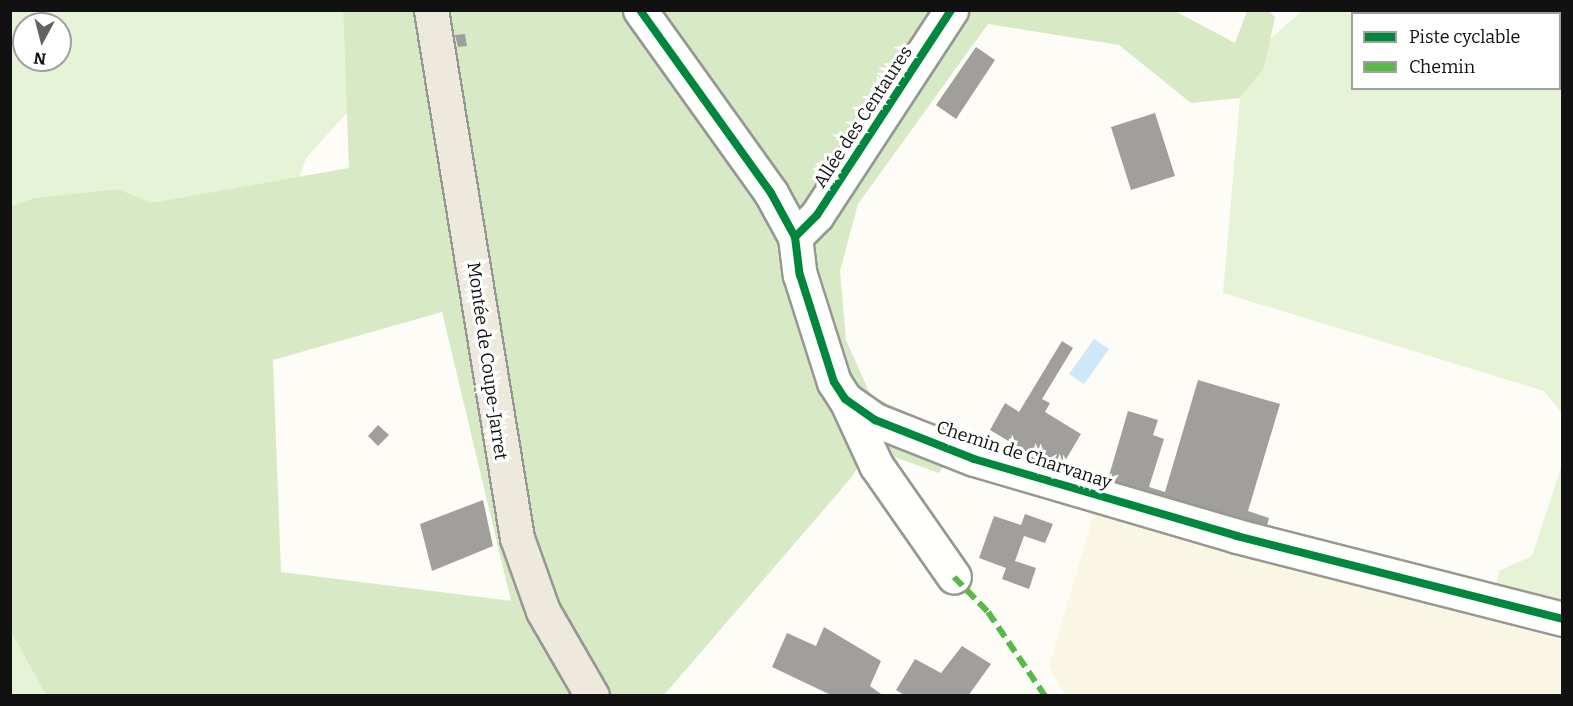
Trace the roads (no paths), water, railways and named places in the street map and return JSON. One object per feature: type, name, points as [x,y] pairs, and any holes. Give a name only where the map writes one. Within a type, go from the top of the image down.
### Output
[{"type":"main road","name":"Montée de Coupe-Jarret","points":[[431,10],[517,538],[543,611],[592,696]]},
{"type":"street","name":"Chemin de Charvanay","points":[[640,10],[771,193],[795,237],[800,275],[822,352],[845,399],[874,420],[974,459],[1248,539],[1563,619]]},
{"type":"street","name":"Allée des Centaures","points":[[795,237],[817,215],[951,10]]},
{"type":"street","points":[[845,399],[876,465],[954,577]]},
{"type":"water","points":[[1094,339],[1109,349],[1084,384],[1069,374]]}]
